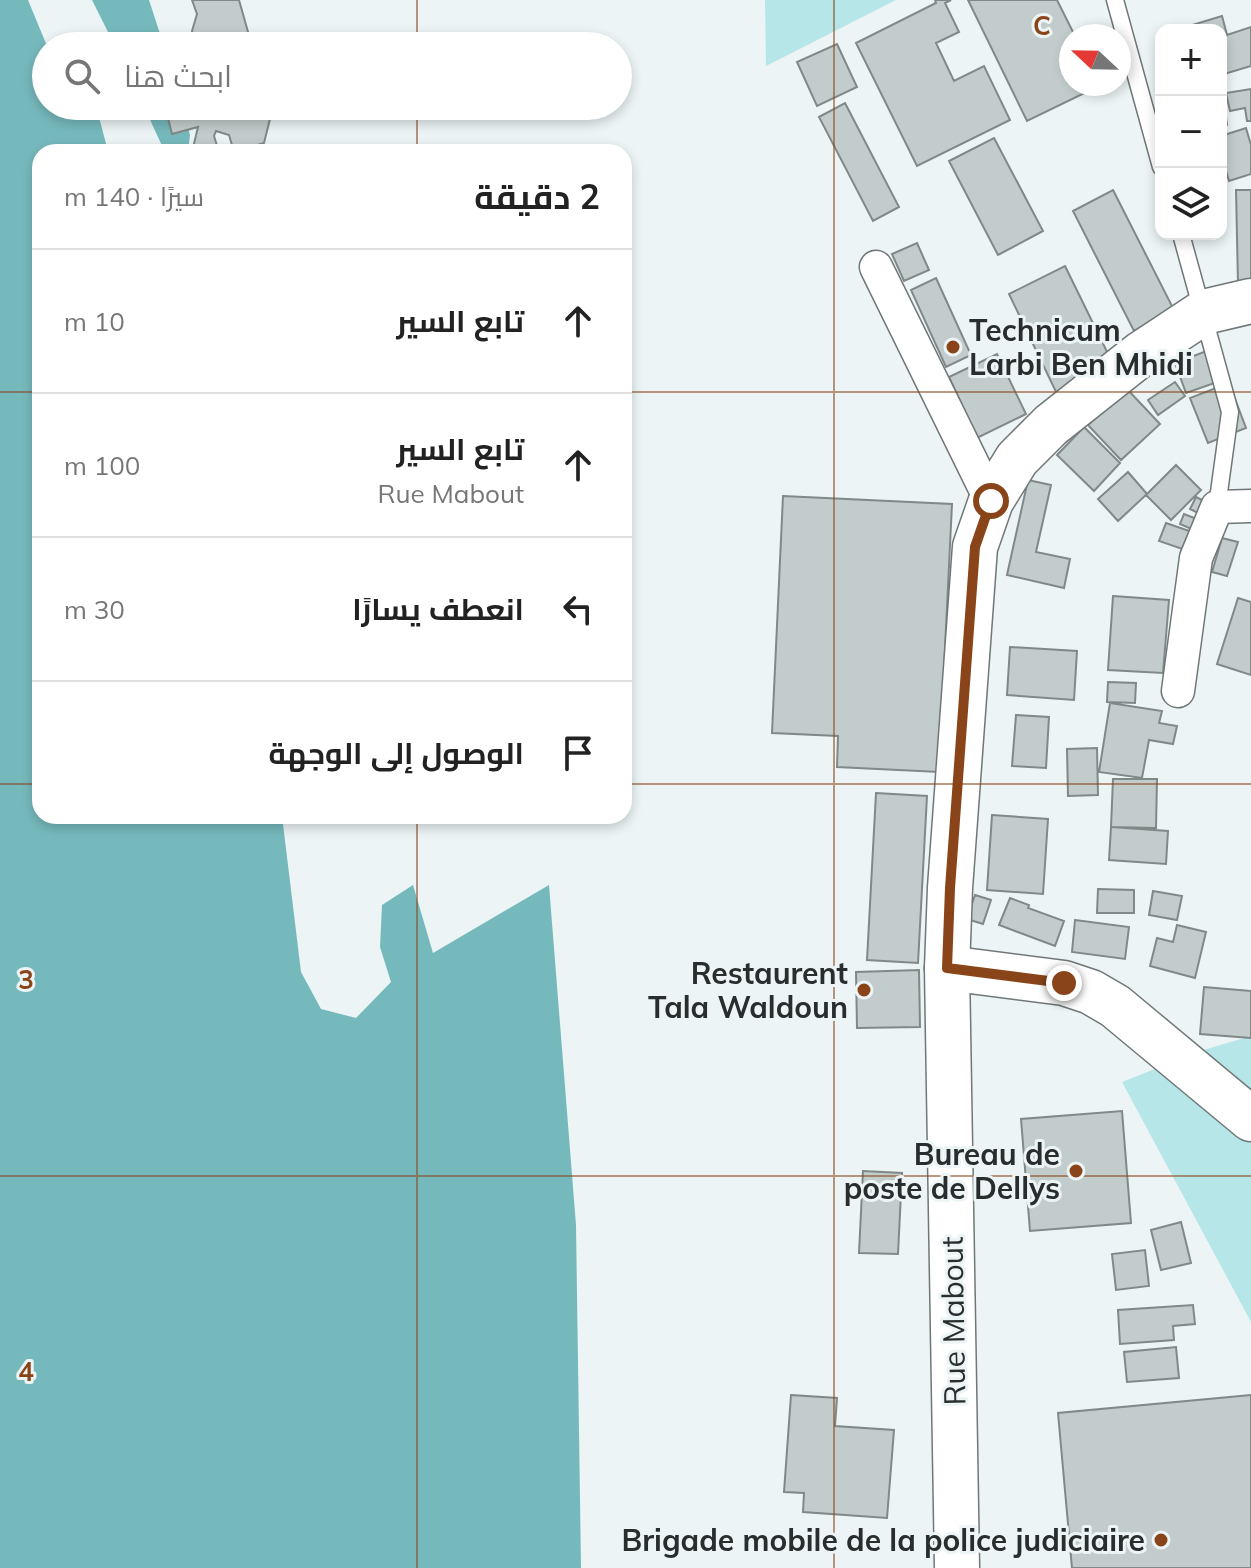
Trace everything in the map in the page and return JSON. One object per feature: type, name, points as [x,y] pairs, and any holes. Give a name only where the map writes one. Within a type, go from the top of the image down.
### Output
[{"type":"main road","points":[[1204,312],[1251,301]]},
{"type":"main road","name":"Rue Mabout","points":[[957,1568],[947,968],[975,547],[991,501],[1017,459],[1051,425],[1142,353],[1204,312]]},
{"type":"main road","points":[[947,968],[1064,983],[1091,992],[1115,1006],[1251,1119]]},
{"type":"street","points":[[876,267],[991,501]]},
{"type":"street","points":[[1178,691],[1196,558],[1217,507],[1251,506]]},
{"type":"lane","points":[[1115,0],[1155,145]]},
{"type":"lane","points":[[1183,240],[1230,412],[1217,507]]},
{"type":"shaded area","points":[[0,0],[28,0],[41,32],[32,32],[32,120],[100,120],[106,144],[32,144],[32,824],[283,824],[301,972],[321,1009],[356,1018],[391,982],[380,947],[382,905],[413,885],[433,953],[549,885],[576,1225],[581,1568],[0,1568]]},
{"type":"shaded area","points":[[92,0],[149,0],[159,32],[108,32]]},
{"type":"shaded area","points":[[765,0],[896,0],[766,66]]},
{"type":"shaded area","points":[[186,120],[189,144],[161,144],[151,122]]},
{"type":"shaded area","points":[[1251,1036],[1251,1322],[1122,1082],[1200,1051]]},
{"type":"building","points":[[192,0],[239,0],[248,32],[192,32],[197,14]]},
{"type":"building","points":[[935,0],[951,0],[945,3],[959,32],[936,43],[954,81],[984,66],[1010,120],[917,166],[856,43],[936,3]]},
{"type":"building","points":[[968,0],[1057,0],[1069,24],[1059,24],[1059,96],[1078,96],[1027,121]]},
{"type":"building","points":[[1222,16],[1224,24],[1195,24]]},
{"type":"building","points":[[1251,27],[1251,66],[1227,73],[1227,35]]},
{"type":"building","points":[[837,44],[857,87],[817,106],[797,62]]},
{"type":"building","points":[[1251,89],[1251,121],[1247,121],[1245,108],[1230,111],[1227,93]]},
{"type":"building","points":[[845,103],[899,207],[873,221],[819,117]]},
{"type":"building","points":[[168,120],[270,120],[264,143],[261,144],[232,144],[229,135],[216,131],[216,144],[194,144],[198,127],[172,134]]},
{"type":"building","points":[[1246,128],[1251,145],[1251,174],[1229,181],[1227,174],[1227,134]]},
{"type":"building","points":[[994,138],[1043,231],[998,255],[949,161]]},
{"type":"building","points":[[1113,190],[1174,310],[1134,331],[1073,211]]},
{"type":"building","points":[[1236,190],[1251,190],[1251,284],[1238,284]]},
{"type":"building","points":[[917,243],[929,270],[904,281],[892,254]]},
{"type":"building","points":[[1065,266],[1114,366],[1057,394],[1009,294]]},
{"type":"building","points":[[936,278],[971,355],[946,367],[911,290]]},
{"type":"building","points":[[1217,347],[1229,378],[1186,393],[1175,363]]},
{"type":"building","points":[[997,354],[1026,414],[977,438],[949,377]]},
{"type":"building","points":[[1175,382],[1185,396],[1158,415],[1148,400]]},
{"type":"building","points":[[1229,383],[1246,428],[1208,443],[1190,398]]},
{"type":"building","points":[[1127,389],[1160,424],[1121,460],[1088,425]]},
{"type":"building","points":[[1084,427],[1120,463],[1094,491],[1057,455]]},
{"type":"building","points":[[1176,465],[1201,490],[1171,520],[1146,495]]},
{"type":"building","points":[[1128,472],[1147,494],[1118,521],[1098,499]]},
{"type":"building","points":[[1028,480],[1051,485],[1036,552],[1070,559],[1064,588],[1007,575]]},
{"type":"building","points":[[783,496],[952,504],[939,772],[837,767],[838,736],[772,733]]},
{"type":"building","points":[[1196,497],[1212,505],[1206,517],[1190,509]]},
{"type":"building","points":[[1184,514],[1202,521],[1198,532],[1180,524]]},
{"type":"building","points":[[1166,523],[1204,536],[1197,554],[1159,541]]},
{"type":"building","points":[[1222,538],[1238,542],[1227,576],[1212,572]]},
{"type":"building","points":[[1113,596],[1169,600],[1163,673],[1108,670]]},
{"type":"building","points":[[1238,598],[1251,602],[1251,675],[1217,664]]},
{"type":"building","points":[[1010,647],[1077,651],[1074,700],[1007,695]]},
{"type":"building","points":[[1108,682],[1136,683],[1135,703],[1107,702]]},
{"type":"building","points":[[1110,703],[1162,711],[1159,723],[1177,726],[1173,744],[1149,740],[1142,778],[1099,772]]},
{"type":"building","points":[[1016,715],[1049,717],[1046,768],[1012,766]]},
{"type":"building","points":[[1097,748],[1098,795],[1068,796],[1067,749]]},
{"type":"building","points":[[1113,779],[1157,779],[1156,828],[1111,827]]},
{"type":"building","points":[[876,793],[927,796],[918,963],[867,960]]},
{"type":"building","points":[[992,815],[1048,819],[1043,894],[987,890]]},
{"type":"building","points":[[1111,827],[1168,831],[1166,864],[1109,860]]},
{"type":"building","points":[[1098,889],[1134,890],[1134,913],[1097,913]]},
{"type":"building","points":[[1153,891],[1182,896],[1177,920],[1149,915]]},
{"type":"building","points":[[975,895],[991,900],[983,924],[967,919]]},
{"type":"building","points":[[1010,898],[1064,921],[1055,946],[999,925]]},
{"type":"building","points":[[1075,920],[1129,927],[1125,959],[1072,952]]},
{"type":"building","points":[[1177,925],[1206,932],[1195,978],[1150,966],[1157,938],[1173,942]]},
{"type":"building","points":[[919,970],[920,1027],[857,1028],[856,972]]},
{"type":"building","points":[[1204,987],[1251,991],[1251,1038],[1200,1034]]},
{"type":"building","name":"Bureau de poste de Dellys","points":[[1122,1111],[1131,1223],[1030,1231],[1021,1119]]},
{"type":"building","points":[[863,1171],[902,1173],[898,1254],[859,1253]]},
{"type":"building","points":[[1181,1222],[1191,1263],[1161,1270],[1151,1230]]},
{"type":"building","points":[[1145,1250],[1149,1286],[1116,1290],[1112,1254]]},
{"type":"building","points":[[1193,1305],[1195,1324],[1173,1326],[1174,1340],[1120,1344],[1118,1310]]},
{"type":"building","points":[[1176,1347],[1179,1378],[1127,1382],[1124,1352]]},
{"type":"building","points":[[791,1395],[837,1398],[835,1426],[894,1430],[887,1518],[803,1512],[804,1493],[784,1492]]},
{"type":"building","points":[[1251,1395],[1251,1568],[1072,1568],[1058,1413]]},
{"type":"place","name":"Technicum Larbi Ben Mhidi","points":[[953,347]]},
{"type":"place","name":"Restaurent Tala Waldoun","points":[[864,990]]},
{"type":"place","name":"Bureau de poste de Dellys","points":[[1076,1171]]},
{"type":"place","name":"Brigade mobile de la police judiciaire","points":[[1161,1540]]},
{"type":"route","points":[[991,501],[975,547],[947,968],[1064,983]]}]
